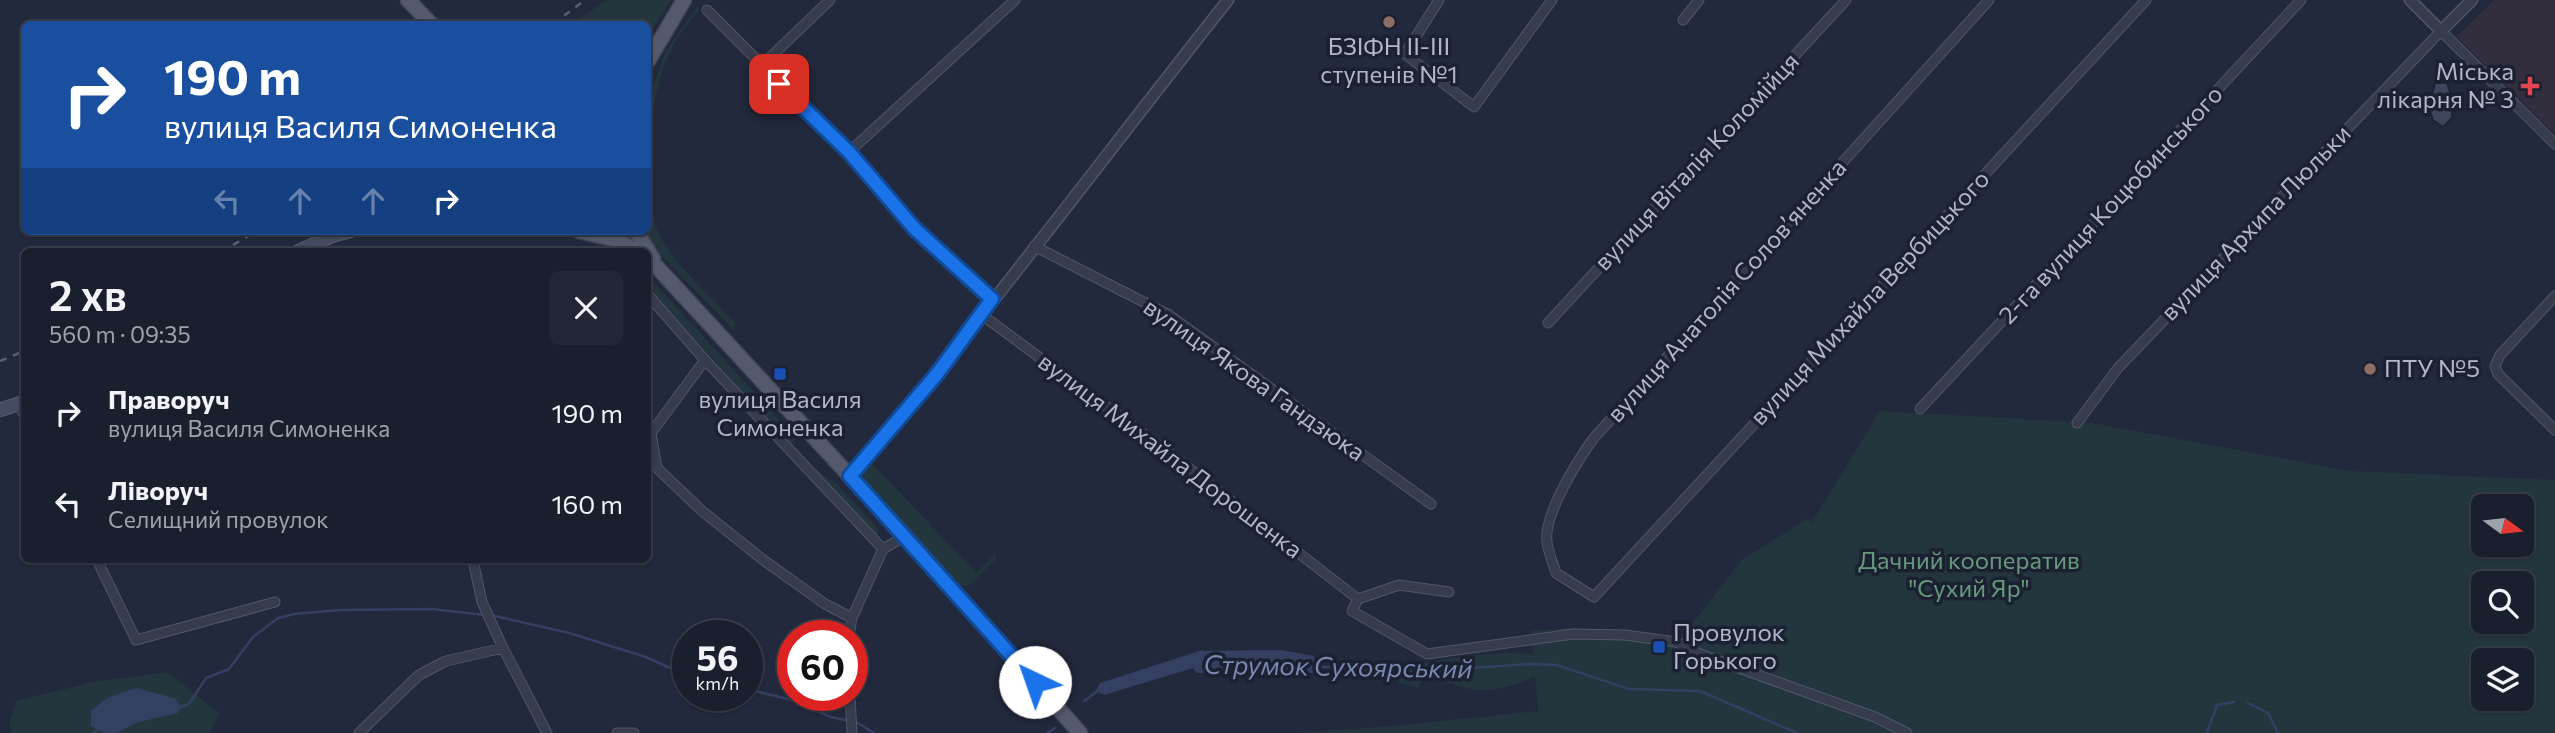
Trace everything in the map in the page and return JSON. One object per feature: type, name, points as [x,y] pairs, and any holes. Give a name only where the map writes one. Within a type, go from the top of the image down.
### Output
[{"type":"main road","points":[[408,0],[427,21]]},
{"type":"main road","points":[[651,57],[684,0]]},
{"type":"main road","points":[[306,248],[334,235]]},
{"type":"main road","points":[[596,235],[618,240],[631,248]]},
{"type":"main road","points":[[652,263],[905,536],[1080,733]]},
{"type":"main road","points":[[0,410],[21,407]]},
{"type":"street","points":[[761,66],[830,0]]},
{"type":"street","points":[[849,152],[1015,0]]},
{"type":"street","points":[[850,476],[937,374],[992,299],[1228,0]]},
{"type":"street","points":[[1438,0],[1405,54],[1474,107],[1552,0]]},
{"type":"street","points":[[1683,20],[1699,0]]},
{"type":"street","name":"вулиця Віталія Коломійця","points":[[1548,323],[1846,0]]},
{"type":"street","name":"вулиця Анатолія Соловʼяненка","points":[[1594,597],[1556,573],[1546,539],[1565,479],[1593,439],[1989,0]]},
{"type":"street","name":"вулиця Михайла Вербицького","points":[[1594,597],[2146,0]]},
{"type":"street","name":"2-га вулиця Коцюбинського","points":[[1920,409],[2301,0]]},
{"type":"street","points":[[2410,0],[2555,144]]},
{"type":"street","name":"вулиця Архипа Люльки","points":[[2077,423],[2118,368],[2472,0]]},
{"type":"street","points":[[707,10],[849,152],[915,229],[992,299]]},
{"type":"street","name":"вулиця Якова Гандзюка","points":[[1034,246],[1169,315],[1431,504]]},
{"type":"street","points":[[2555,296],[2500,355],[2495,366],[2498,374],[2555,430]]},
{"type":"street","points":[[651,298],[705,360],[883,549]]},
{"type":"street","name":"вулиця Михайла Дорошенка","points":[[982,315],[1172,455],[1358,599]]},
{"type":"street","points":[[705,360],[651,433],[657,468],[702,511],[762,559],[825,604],[852,618],[883,549],[905,536]]},
{"type":"street","points":[[98,563],[136,640],[275,602]]},
{"type":"street","points":[[474,563],[490,622],[547,733]]},
{"type":"street","points":[[1449,592],[1399,585],[1358,599],[1352,611],[1427,653],[1573,634],[1625,635],[1676,642],[1712,659],[1875,717],[1907,733]]},
{"type":"street","points":[[359,733],[419,676],[446,662],[503,648]]},
{"type":"street","points":[[852,711],[852,731]]},
{"type":"street","points":[[617,733],[634,733]]},
{"type":"shaded area","name":"Міська лікарня № 3","points":[[2494,0],[2555,0],[2555,134],[2457,37]]},
{"type":"green space","points":[[606,0],[671,0],[651,31],[651,21],[577,21]]},
{"type":"green space","points":[[698,5],[699,10],[667,59],[651,124],[651,93],[665,52]]},
{"type":"green space","points":[[651,207],[661,238],[669,250],[686,272],[735,323],[734,330],[660,254],[648,235],[651,235]]},
{"type":"green space","points":[[651,279],[793,435],[795,443],[791,444],[651,291]]},
{"type":"green space","name":"Дачний кооператив \"Сухий Яр\"","points":[[1880,411],[2092,423],[2349,471],[2555,480],[2555,733],[1299,733],[1538,711],[1535,676],[1499,689],[1475,690],[1463,688],[1440,677],[1422,680],[1418,688],[1399,683],[1398,673],[1424,663],[1443,660],[1484,655],[1533,654],[1531,631],[1573,628],[1681,638],[1742,560],[1807,519],[1812,522]]},
{"type":"green space","points":[[872,463],[976,573],[995,554],[996,559],[970,585],[960,585],[865,482],[862,470]]},
{"type":"green space","points":[[815,469],[837,484],[878,528],[878,534],[874,534]]},
{"type":"green space","points":[[168,672],[220,714],[209,733],[12,733],[9,724],[16,701],[94,682]]},
{"type":"water","points":[[1281,650],[1314,656],[1315,670],[1312,673],[1197,673],[1193,668],[1104,695],[1096,691],[1100,683],[1199,651]]},
{"type":"water","points":[[136,688],[175,698],[180,706],[178,713],[139,722],[116,733],[105,733],[91,726],[91,711],[107,698]]},
{"type":"building","points":[[2435,83],[2447,83],[2453,100],[2452,118],[2443,127],[2433,120],[2429,108]]},
{"type":"waterway","name":"Струмок Сухоярський","points":[[178,708],[189,704],[206,678],[229,669],[253,637],[278,618],[341,610],[432,609],[484,615]]},
{"type":"waterway","name":"Струмок Сухоярський","points":[[491,615],[569,633],[646,657],[672,669]]},
{"type":"waterway","name":"Струмок Сухоярський","points":[[1314,666],[1398,673],[1530,664],[1557,665],[1629,689],[1700,691],[1797,733]]},
{"type":"waterway","name":"Струмок Сухоярський","points":[[1084,701],[1098,691]]},
{"type":"waterway","name":"Струмок Сухоярський","points":[[763,693],[792,700],[831,717],[849,721]]},
{"type":"waterway","name":"Струмок Сухоярський","points":[[2207,733],[2217,705],[2234,702]]},
{"type":"waterway","name":"Струмок Сухоярський","points":[[2248,703],[2268,713],[2278,733]]},
{"type":"waterway","name":"Струмок Сухоярський","points":[[856,722],[874,733]]},
{"type":"waterway","name":"Струмок Сухоярський","points":[[93,733],[100,727]]},
{"type":"waterway","name":"Струмок Сухоярський","points":[[1047,733],[1055,728]]},
{"type":"railway","points":[[557,21],[585,0]]},
{"type":"railway","points":[[228,248],[250,235]]},
{"type":"railway","points":[[0,361],[21,352]]},
{"type":"place","name":"БЗІФН ІІ-ІІІ ступенів №1","points":[[1389,22]]},
{"type":"place","name":"Міська лікарня № 3","points":[[2530,86]]},
{"type":"place","name":"ПТУ №5","points":[[2370,369]]},
{"type":"place","name":"вулиця Василя Симоненка","points":[[780,374]]},
{"type":"place","name":"Провулок Горького","points":[[1659,647]]},
{"type":"route","points":[[779,84],[849,152],[915,229],[992,299],[937,374],[850,476],[1035,682]]}]
